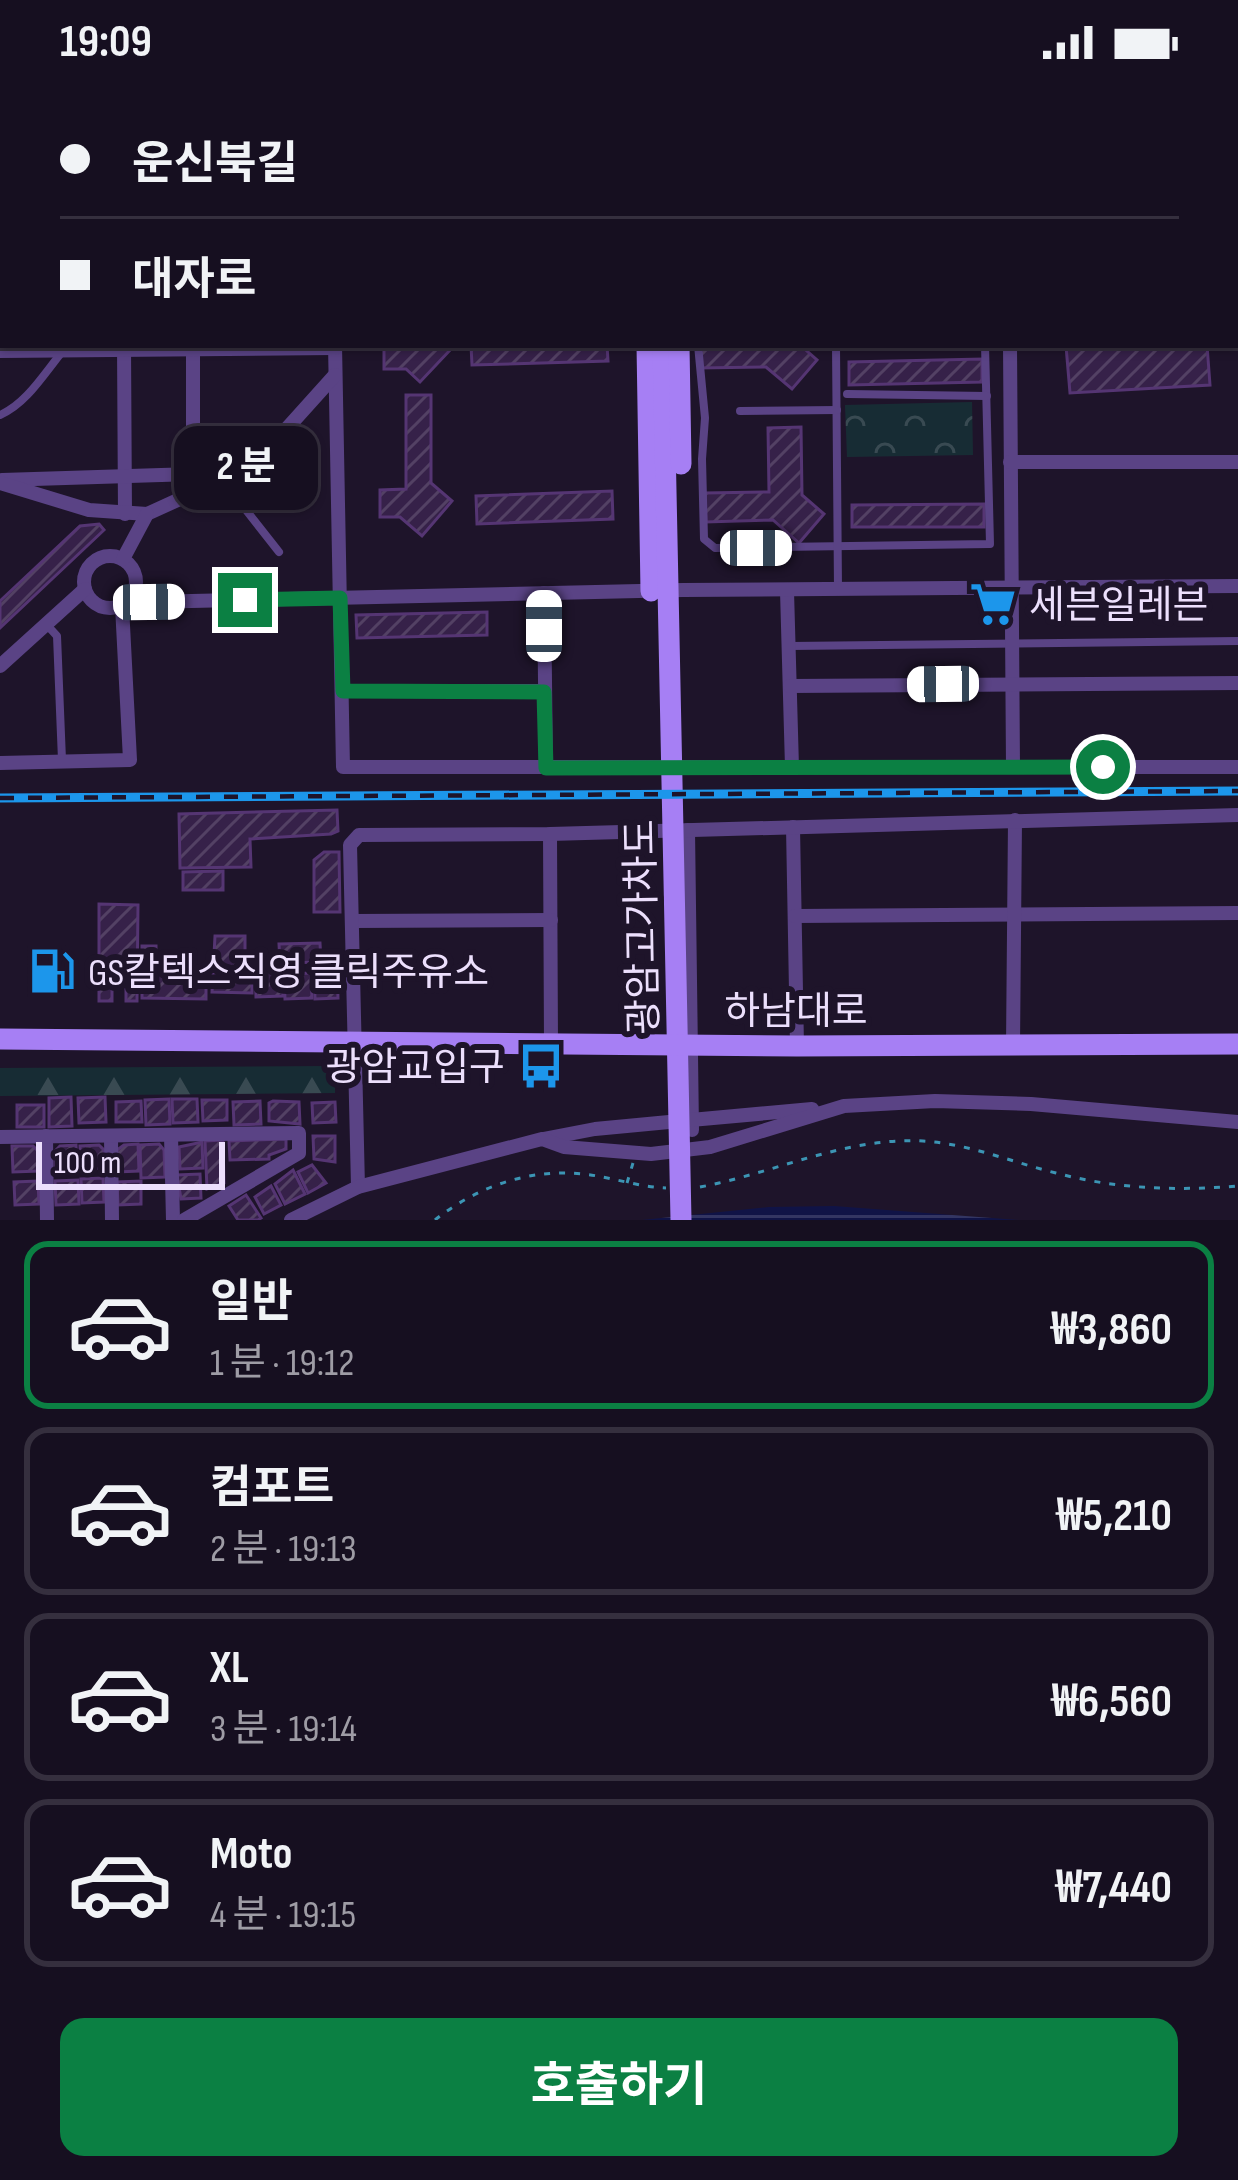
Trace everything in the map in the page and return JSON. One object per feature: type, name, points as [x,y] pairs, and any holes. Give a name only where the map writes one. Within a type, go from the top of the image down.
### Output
[{"type":"street","points":[[124,348],[125,514]]},
{"type":"street","points":[[0,351],[288,348]]},
{"type":"street","points":[[335,348],[344,767],[1238,767]]},
{"type":"street","points":[[647,348],[651,591]]},
{"type":"street","name":"광암고가차도","points":[[663,348],[681,1220]]},
{"type":"street","points":[[679,348],[683,590]]},
{"type":"street","points":[[1010,348],[1012,767]]},
{"type":"street","points":[[193,350],[195,493]]},
{"type":"street","points":[[0,482],[88,510],[147,514],[224,482],[262,458],[335,374]]},
{"type":"street","points":[[1010,462],[1238,462]]},
{"type":"street","points":[[0,482],[193,474]]},
{"type":"street","points":[[124,559],[147,514]]},
{"type":"street","points":[[0,764],[130,760],[128,600],[136,575],[124,559],[114,556],[94,561],[87,569],[85,589],[95,604],[128,600],[683,590],[1238,586]]},
{"type":"street","points":[[0,666],[85,589]]},
{"type":"street","points":[[787,591],[792,767]]},
{"type":"street","points":[[544,593],[546,768]]},
{"type":"street","points":[[790,686],[1238,683]]},
{"type":"street","points":[[343,691],[544,692]]},
{"type":"street","points":[[358,1187],[350,845],[359,835],[1238,815]]},
{"type":"street","points":[[1013,1046],[1015,820]]},
{"type":"street","points":[[793,827],[797,1046]]},
{"type":"street","points":[[688,830],[680,1125],[693,1220]]},
{"type":"street","points":[[664,831],[679,1045],[680,1125],[669,1220]]},
{"type":"street","points":[[550,834],[551,1044]]},
{"type":"street","points":[[794,916],[1238,914]]},
{"type":"street","points":[[352,922],[550,920]]},
{"type":"street","name":"하남대로","points":[[0,1039],[797,1046],[1238,1044]]},
{"type":"street","points":[[291,1220],[358,1187],[595,1129],[935,1101],[1031,1103],[1238,1122]]},
{"type":"street","points":[[542,1139],[564,1148],[638,1153],[710,1147],[844,1106]]},
{"type":"street","points":[[0,1137],[299,1133],[299,1154],[184,1220]]},
{"type":"street","points":[[171,1135],[172,1220]]},
{"type":"street","points":[[46,1136],[47,1220]]},
{"type":"street","points":[[111,1136],[112,1220]]},
{"type":"lane","points":[[0,415],[35,385],[63,348]]},
{"type":"lane","points":[[698,348],[706,418],[704,539],[715,548],[990,544],[985,348]]},
{"type":"lane","points":[[836,348],[838,590]]},
{"type":"lane","points":[[847,394],[987,396]]},
{"type":"lane","points":[[740,411],[837,410]]},
{"type":"lane","points":[[224,482],[279,552]]},
{"type":"lane","points":[[46,624],[57,637],[62,761]]},
{"type":"lane","points":[[789,646],[1238,641]]},
{"type":"path","points":[[697,1188],[815,1155],[904,1141],[984,1151],[1054,1173],[1115,1185],[1238,1186]]},
{"type":"path","points":[[626,1185],[638,1153]]},
{"type":"path","points":[[435,1220],[477,1193],[532,1175],[584,1174],[626,1185],[681,1189]]},
{"type":"green space","points":[[972,402],[973,455],[847,457],[845,405]]},
{"type":"green space","points":[[330,1066],[335,1072],[335,1093],[0,1096],[0,1068]]},
{"type":"shaded area","points":[[834,1206],[1019,1220],[642,1220],[769,1207]]},
{"type":"building","points":[[452,348],[420,382],[406,369],[384,369],[384,349]]},
{"type":"building","points":[[471,348],[607,348],[608,361],[472,365]]},
{"type":"building","points":[[699,348],[803,348],[817,360],[792,389],[766,367],[699,368]]},
{"type":"building","points":[[1066,348],[1207,348],[1210,385],[1070,393]]},
{"type":"building","points":[[982,359],[982,382],[849,385],[849,362]]},
{"type":"building","points":[[406,395],[431,395],[431,483],[452,501],[422,536],[400,517],[380,517],[380,490],[406,489]]},
{"type":"building","points":[[801,427],[802,495],[824,514],[799,543],[773,520],[706,522],[705,493],[769,492],[768,428]]},
{"type":"building","points":[[612,491],[613,519],[477,524],[476,496]]},
{"type":"building","points":[[984,504],[984,527],[852,527],[852,505]]},
{"type":"building","points":[[99,524],[104,530],[0,628],[0,601],[80,526]]},
{"type":"building","points":[[487,612],[487,635],[357,638],[356,615]]},
{"type":"building","points":[[337,810],[338,831],[331,834],[250,839],[251,867],[180,868],[179,814]]},
{"type":"building","points":[[324,852],[339,852],[340,912],[314,912],[314,860]]},
{"type":"building","points":[[223,871],[223,890],[183,890],[183,872]]},
{"type":"building","points":[[99,904],[138,905],[137,1001],[126,1001],[126,979],[112,979],[112,1001],[99,1001]]},
{"type":"building","points":[[215,936],[245,936],[245,974],[252,974],[252,993],[212,992]]},
{"type":"building","points":[[320,943],[321,962],[280,963],[279,944]]},
{"type":"building","points":[[142,946],[156,946],[156,970],[206,970],[206,999],[142,998]]},
{"type":"building","points":[[337,964],[338,998],[315,999],[314,965]]},
{"type":"building","points":[[282,968],[283,996],[256,997],[255,969]]},
{"type":"building","points":[[311,973],[312,998],[285,999],[284,974]]},
{"type":"building","points":[[71,1097],[72,1126],[49,1127],[49,1098]]},
{"type":"building","points":[[105,1097],[106,1122],[79,1123],[78,1098]]},
{"type":"building","points":[[169,1099],[170,1124],[146,1125],[145,1100]]},
{"type":"building","points":[[172,1099],[197,1099],[198,1122],[173,1123]]},
{"type":"building","points":[[202,1100],[227,1100],[227,1120],[203,1121]]},
{"type":"building","points":[[141,1101],[142,1122],[116,1122],[116,1102]]},
{"type":"building","points":[[260,1101],[261,1124],[234,1125],[233,1102]]},
{"type":"building","points":[[273,1101],[299,1102],[300,1124],[269,1121]]},
{"type":"building","points":[[335,1102],[336,1122],[313,1123],[312,1103]]},
{"type":"building","points":[[17,1105],[44,1105],[44,1127],[17,1127]]},
{"type":"building","points":[[313,1136],[335,1136],[335,1162],[314,1159]]},
{"type":"building","points":[[286,1139],[286,1149],[269,1159],[230,1160],[229,1141]]},
{"type":"building","points":[[223,1140],[224,1183],[207,1189],[205,1141]]},
{"type":"building","points":[[202,1142],[203,1168],[180,1169],[179,1147]]},
{"type":"building","points":[[138,1144],[139,1171],[117,1172],[117,1150]]},
{"type":"building","points":[[159,1144],[164,1150],[165,1177],[141,1178],[140,1145]]},
{"type":"building","points":[[76,1145],[77,1171],[55,1171],[55,1151]]},
{"type":"building","points":[[99,1145],[105,1168],[81,1169],[80,1146]]},
{"type":"building","points":[[12,1146],[33,1146],[38,1151],[39,1171],[13,1172]]},
{"type":"building","points":[[312,1165],[326,1183],[308,1193],[298,1172]]},
{"type":"building","points":[[293,1170],[305,1194],[285,1204],[275,1184]]},
{"type":"building","points":[[200,1174],[201,1198],[181,1199],[177,1175]]},
{"type":"building","points":[[103,1178],[104,1202],[82,1203],[81,1179]]},
{"type":"building","points":[[78,1180],[79,1204],[56,1205],[55,1181]]},
{"type":"building","points":[[38,1181],[39,1204],[15,1205],[14,1182]]},
{"type":"building","points":[[141,1181],[141,1204],[118,1205],[117,1182]]},
{"type":"building","points":[[271,1186],[281,1205],[264,1214],[255,1197]]},
{"type":"building","points":[[246,1195],[258,1220],[238,1220],[229,1206]]},
{"type":"railway","points":[[0,798],[1238,791]]},
{"type":"place","name":"세븐일레븐","points":[[993,604]]},
{"type":"place","name":"GS칼텍스직영 클릭주유소","points":[[52,971]]},
{"type":"place","name":"광암교입구","points":[[541,1066]]},
{"type":"route","points":[[245,600],[340,598],[343,691],[544,692],[546,768],[1103,767]]}]
